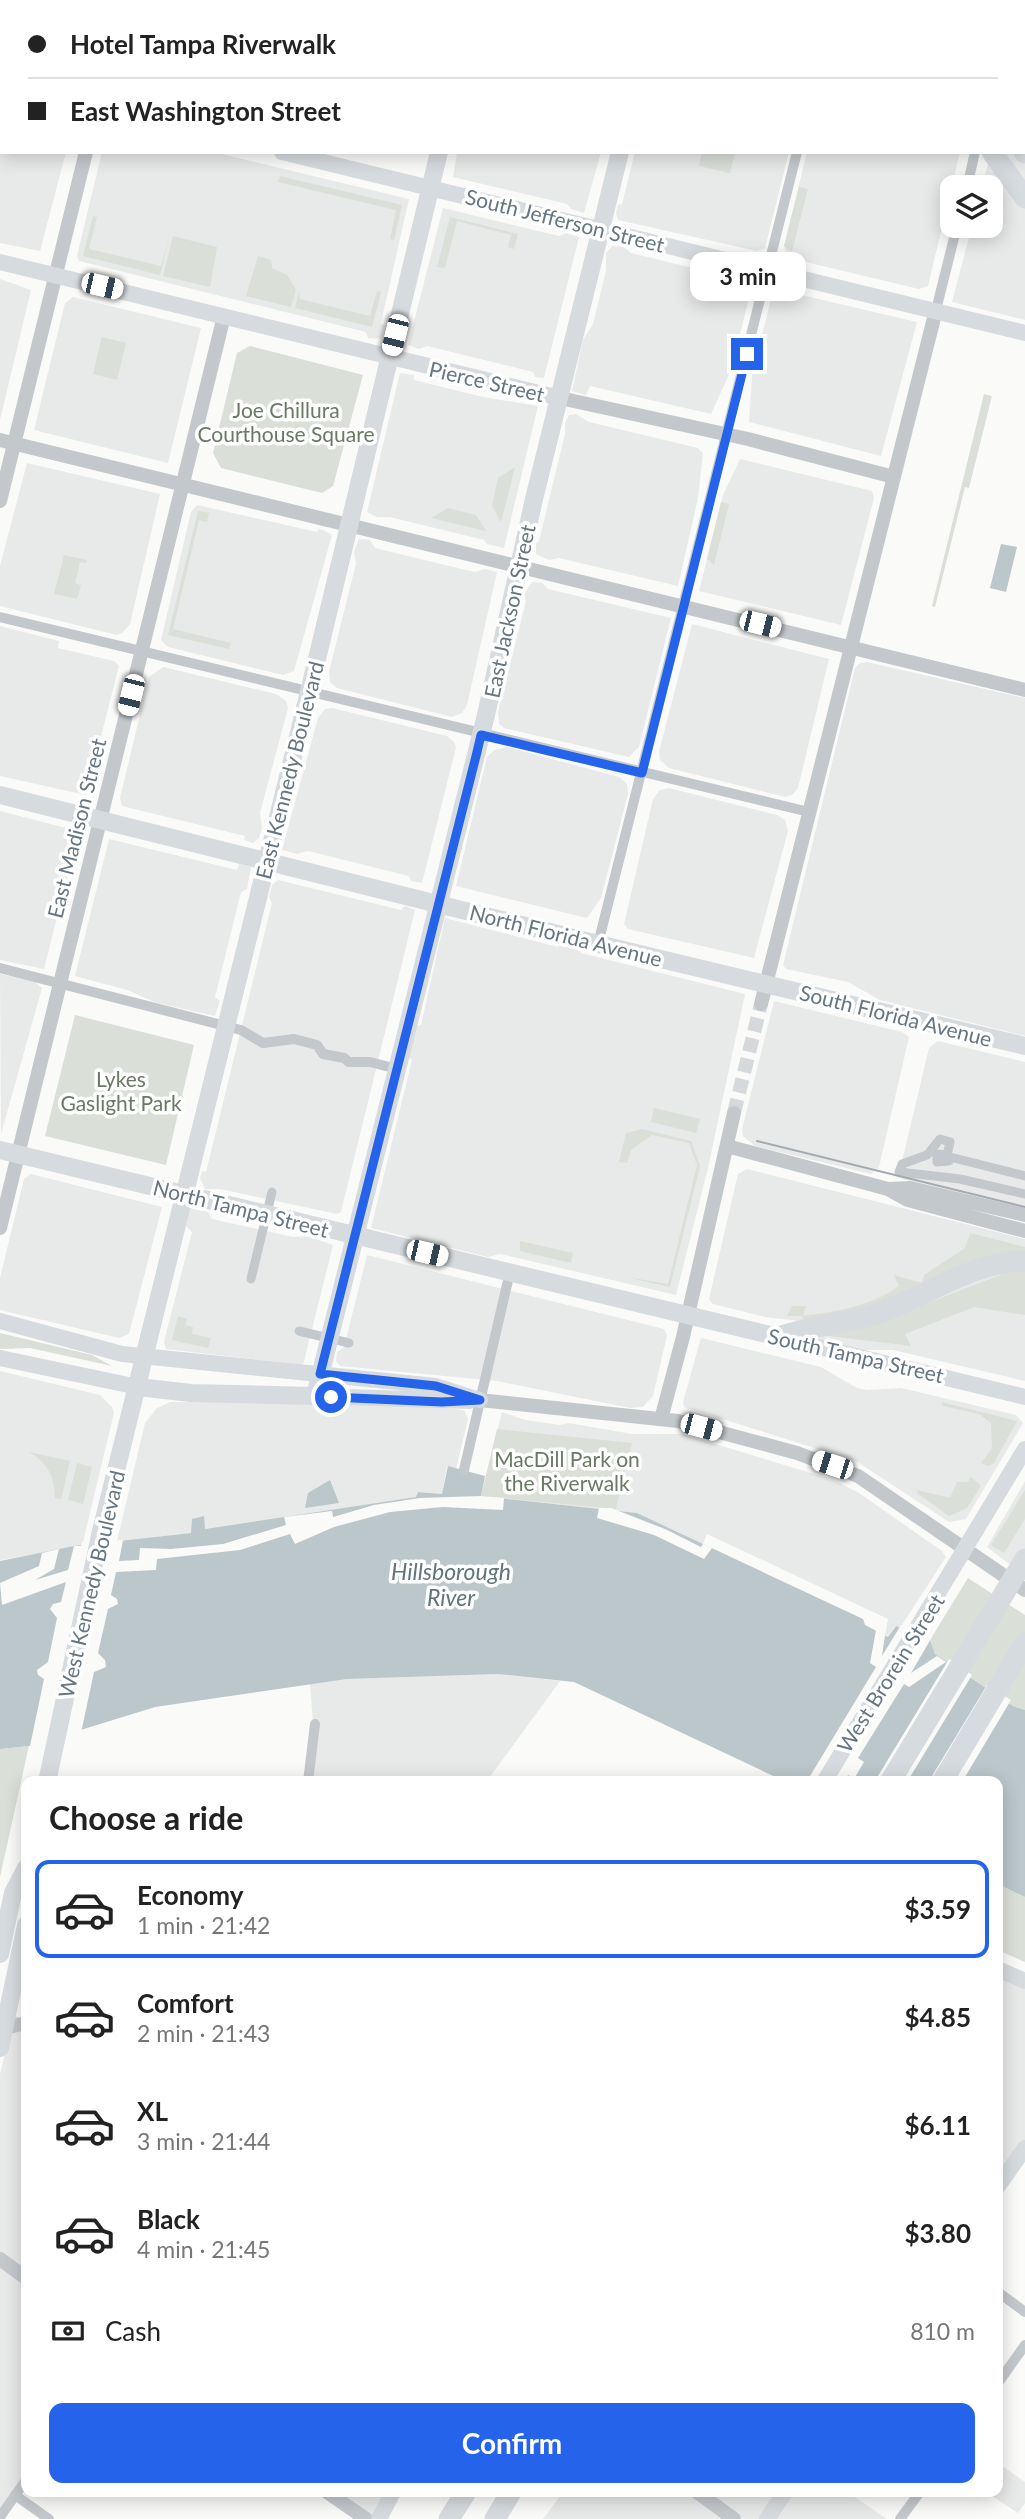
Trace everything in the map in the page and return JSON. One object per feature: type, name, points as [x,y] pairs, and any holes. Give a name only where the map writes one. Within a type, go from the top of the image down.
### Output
[{"type":"highway","points":[[993,154],[1025,198]]},
{"type":"highway","points":[[779,1337],[806,1327],[875,1314],[986,1268],[1025,1261]]},
{"type":"highway","points":[[894,1776],[1025,1559]]},
{"type":"highway","points":[[946,1776],[1025,1643]]},
{"type":"highway","points":[[449,2519],[463,2497]]},
{"type":"highway","points":[[495,2519],[508,2497]]},
{"type":"main road","name":"South Jefferson Street","points":[[290,154],[1025,333]]},
{"type":"main road","name":"East Kennedy Boulevard","points":[[138,1387],[438,154]]},
{"type":"main road","name":"East Jackson Street","points":[[315,1396],[440,903],[620,154]]},
{"type":"main road","name":"Pierce Street","points":[[0,262],[560,398]]},
{"type":"main road","name":"North Florida Avenue","points":[[0,795],[766,984]]},
{"type":"main road","name":"South Florida Avenue","points":[[766,984],[1025,1046]]},
{"type":"main road","name":"North Tampa Street","points":[[9,1152],[355,1237],[687,1314]]},
{"type":"main road","name":"South Tampa Street","points":[[687,1314],[1025,1397]]},
{"type":"main road","points":[[0,1321],[122,1354],[436,1386],[480,1400]]},
{"type":"main road","points":[[0,1358],[138,1387],[191,1393],[442,1402],[480,1400]]},
{"type":"main road","name":"West Kennedy Boulevard","points":[[48,1776],[101,1531],[138,1387]]},
{"type":"main road","name":"West Brorein Street","points":[[828,1776],[1025,1449]]},
{"type":"main road","points":[[0,1954],[13,1893],[21,1878]]},
{"type":"main road","points":[[0,2048],[2,2027],[21,1946]]},
{"type":"main road","points":[[1003,1971],[1024,1980]]},
{"type":"main road","points":[[1003,2179],[1025,2148]]},
{"type":"main road","points":[[379,2519],[390,2497]]},
{"type":"main road","points":[[766,2519],[781,2497]]},
{"type":"street","points":[[0,501],[7,441],[56,275],[86,154]]},
{"type":"street","points":[[598,944],[686,606],[797,154]]},
{"type":"street","points":[[970,175],[975,154]]},
{"type":"street","points":[[761,1004],[954,238]]},
{"type":"street","name":"East Madison Street","points":[[0,1228],[9,1152],[60,983],[223,316]]},
{"type":"street","name":"Pierce Street","points":[[560,398],[727,435],[894,477]]},
{"type":"street","points":[[7,441],[1025,690]]},
{"type":"street","points":[[0,617],[481,735],[810,812]]},
{"type":"street","points":[[0,968],[241,1030],[263,1043],[294,1039],[317,1045],[323,1054],[344,1058],[349,1062],[370,1062],[397,1069]]},
{"type":"street","points":[[662,1419],[734,1113]]},
{"type":"street","points":[[1025,1176],[950,1157],[949,1161],[937,1162],[937,1154],[947,1155],[950,1142],[940,1139],[926,1155],[902,1164],[899,1172],[960,1179],[1025,1194]]},
{"type":"street","points":[[727,1146],[888,1189],[908,1200],[1025,1231]]},
{"type":"street","points":[[888,1189],[910,1188],[1025,1215]]},
{"type":"street","points":[[251,1279],[272,1192]]},
{"type":"street","points":[[464,1470],[510,1272]]},
{"type":"street","points":[[299,1331],[349,1343]]},
{"type":"street","points":[[480,1400],[662,1419],[779,1448],[858,1476],[1025,1590]]},
{"type":"street","points":[[309,1776],[315,1724]]},
{"type":"street","points":[[2,2027],[21,2024]]},
{"type":"street","points":[[0,2259],[21,2274]]},
{"type":"street","points":[[1003,2296],[1025,2312]]},
{"type":"street","points":[[1003,2376],[1025,2345]]},
{"type":"street","points":[[0,2517],[21,2487]]},
{"type":"street","points":[[15,2495],[49,2519]]},
{"type":"street","points":[[334,2497],[366,2519]]},
{"type":"street","points":[[704,2497],[734,2519]]},
{"type":"street","points":[[900,2519],[916,2497]]},
{"type":"shaded area","points":[[0,154],[65,154],[40,251],[0,243]]},
{"type":"shaded area","points":[[102,154],[221,154],[409,199],[381,323],[385,326],[381,339],[368,338],[366,332],[79,261],[77,256]]},
{"type":"shaded area","points":[[457,154],[600,154],[584,213],[571,209],[567,204],[453,177]]},
{"type":"shaded area","points":[[634,154],[788,154],[765,248],[757,251],[618,220],[618,205],[622,204]]},
{"type":"shaded area","points":[[807,154],[960,154],[955,175],[940,175],[940,236],[928,286],[919,289],[789,258],[784,246]]},
{"type":"shaded area","points":[[990,154],[1025,154],[1025,320],[952,302],[969,238],[1003,238],[1003,175],[985,175]]},
{"type":"shaded area","points":[[443,208],[559,236],[566,233],[579,237],[544,378],[535,377],[533,372],[427,346],[419,349],[408,345]]},
{"type":"shaded area","points":[[612,246],[746,281],[750,293],[732,368],[711,414],[590,386],[586,395],[572,391],[583,340],[593,324],[606,271],[606,253]]},
{"type":"shaded area","points":[[0,279],[31,290],[0,420]]},
{"type":"shaded area","points":[[780,290],[917,322],[881,456],[749,422],[752,376],[771,299]]},
{"type":"shaded area","points":[[73,297],[201,328],[168,463],[34,430],[65,303]]},
{"type":"shaded area","points":[[400,373],[414,375],[414,380],[483,397],[538,406],[504,548],[487,544],[484,540],[390,517],[377,517],[367,512]]},
{"type":"shaded area","points":[[576,414],[589,422],[698,448],[703,453],[698,498],[678,586],[559,558],[549,560],[536,554],[536,544],[539,541],[565,434],[565,423],[569,415]]},
{"type":"shaded area","points":[[740,459],[872,491],[874,498],[841,625],[699,591],[723,495]]},
{"type":"shaded area","points":[[27,463],[160,494],[130,624],[122,633],[117,635],[0,606],[0,566]]},
{"type":"shaded area","points":[[197,505],[317,532],[319,529],[332,535],[294,671],[283,675],[168,647],[161,640],[191,512]]},
{"type":"shaded area","points":[[359,539],[370,540],[375,548],[445,565],[475,572],[485,569],[497,572],[467,705],[462,713],[452,717],[337,688],[330,682],[329,672],[356,563],[354,552]]},
{"type":"shaded area","points":[[532,582],[542,583],[548,589],[671,618],[639,747],[629,757],[504,728],[499,724],[498,712],[526,601],[524,594]]},
{"type":"shaded area","points":[[692,624],[829,659],[798,788],[792,795],[785,797],[669,768],[660,760],[659,752]]},
{"type":"shaded area","points":[[0,626],[59,641],[58,648],[114,661],[119,666],[86,795],[0,776]]},
{"type":"shaded area","points":[[867,662],[1025,698],[1025,1036],[880,1000],[848,982],[786,969],[783,965],[855,668],[860,663]]},
{"type":"shaded area","points":[[163,667],[276,694],[286,701],[288,708],[260,813],[262,828],[259,838],[253,843],[244,840],[245,836],[122,806],[120,798],[149,677]]},
{"type":"shaded area","points":[[332,708],[447,736],[454,742],[456,747],[422,883],[411,881],[409,876],[308,851],[297,854],[282,850],[318,718],[325,709]]},
{"type":"shaded area","points":[[507,747],[619,777],[627,784],[628,794],[601,898],[587,918],[456,886],[487,757],[494,750]]},
{"type":"shaded area","points":[[669,788],[777,815],[785,820],[788,831],[754,958],[628,929],[624,924],[653,799],[660,790]]},
{"type":"shaded area","points":[[0,811],[74,830],[78,834],[44,969],[0,960]]},
{"type":"shaded area","points":[[109,839],[237,870],[239,864],[251,867],[247,889],[241,892],[215,997],[220,1001],[215,1016],[157,1003],[127,990],[75,976]]},
{"type":"shaded area","points":[[278,880],[401,910],[405,906],[415,910],[341,1212],[337,1214],[220,1189],[205,1189],[200,1178],[202,1171],[206,1172],[272,903],[269,897],[272,885]]},
{"type":"shaded area","points":[[445,918],[558,947],[563,942],[578,946],[581,953],[745,994],[708,1168],[676,1295],[500,1254],[488,1257],[371,1228],[412,1060],[408,1057],[416,1026],[421,1025]]},
{"type":"shaded area","points":[[0,974],[35,982],[42,988],[1,1134]]},
{"type":"shaded area","points":[[774,1001],[902,1032],[909,1037],[879,1167],[871,1174],[755,1146],[743,1136],[742,1129]]},
{"type":"shaded area","points":[[938,1041],[1025,1062],[1025,1212],[898,1178],[929,1048]]},
{"type":"shaded area","points":[[747,1169],[1025,1239],[1025,1381],[893,1350],[859,1350],[807,1337],[799,1321],[765,1317],[713,1304],[709,1299],[738,1174]]},
{"type":"shaded area","points":[[31,1174],[162,1207],[129,1334],[119,1338],[0,1310],[0,1278],[24,1179]]},
{"type":"shaded area","points":[[189,1208],[208,1212],[212,1219],[293,1237],[306,1236],[333,1245],[303,1365],[166,1349],[164,1342],[192,1232],[186,1226]]},
{"type":"shaded area","points":[[367,1255],[664,1329],[667,1335],[653,1396],[643,1407],[630,1408],[497,1381],[340,1366],[336,1361],[337,1352],[344,1347]]},
{"type":"shaded area","points":[[701,1338],[821,1367],[857,1388],[901,1388],[1016,1415],[1023,1423],[966,1519],[949,1522],[856,1461],[684,1407],[683,1402]]},
{"type":"shaded area","points":[[0,1371],[100,1395],[112,1407],[114,1413],[82,1546],[0,1560]]},
{"type":"shaded area","points":[[170,1402],[392,1402],[464,1410],[468,1419],[456,1469],[447,1467],[442,1494],[418,1492],[417,1497],[205,1529],[203,1516],[191,1533],[117,1541],[145,1423],[157,1408]]},
{"type":"shaded area","points":[[502,1412],[525,1420],[560,1425],[569,1423],[632,1434],[682,1434],[834,1480],[859,1493],[942,1551],[946,1557],[900,1628],[895,1626],[888,1637],[885,1635],[888,1619],[707,1534],[703,1544],[637,1513],[481,1496]]},
{"type":"shaded area","points":[[1025,1481],[1025,1576],[987,1547]]},
{"type":"shaded area","points":[[498,1674],[560,1681],[491,1776],[308,1776],[314,1735],[310,1684],[347,1679]]},
{"type":"shaded area","points":[[1003,1979],[1025,1988],[1025,2152],[1003,2183]]},
{"type":"shaded area","points":[[14,2015],[21,2018],[21,2483],[0,2514],[0,2074]]},
{"type":"shaded area","points":[[1003,2467],[1025,2482],[1025,2503],[1018,2513],[994,2497],[1003,2497]]},
{"type":"shaded area","points":[[335,2497],[387,2497],[377,2519]]},
{"type":"shaded area","points":[[559,2497],[699,2497],[730,2519],[543,2519]]},
{"type":"shaded area","points":[[712,2497],[777,2497],[762,2519],[742,2519]]},
{"type":"shaded area","points":[[788,2497],[855,2497],[887,2519],[772,2519]]},
{"type":"green space","points":[[702,154],[735,154],[730,173],[699,166]]},
{"type":"green space","points":[[280,176],[402,205],[394,240],[390,239],[396,210],[278,182]]},
{"type":"green space","points":[[799,187],[808,189],[792,251],[784,246]]},
{"type":"green space","points":[[93,216],[97,217],[89,249],[161,266],[169,239],[160,275],[83,256]]},
{"type":"green space","points":[[450,217],[518,234],[514,249],[508,247],[511,235],[457,221],[445,268],[437,267]]},
{"type":"green space","points":[[173,236],[217,247],[210,287],[163,276]]},
{"type":"green space","points":[[258,256],[271,260],[272,268],[287,275],[296,290],[291,307],[246,296]]},
{"type":"green space","points":[[299,291],[300,299],[370,316],[377,291],[381,292],[372,327],[295,308]]},
{"type":"green space","points":[[102,337],[126,343],[117,380],[93,374]]},
{"type":"green space","name":"Joe Chillura Courthouse Square","points":[[250,346],[363,375],[333,486],[322,493],[221,468],[213,453],[237,353]]},
{"type":"green space","points":[[984,394],[992,396],[969,488],[965,487],[935,607],[932,606]]},
{"type":"green space","points":[[515,467],[501,522],[492,506],[498,478]]},
{"type":"green space","points":[[721,502],[729,504],[714,565],[707,559]]},
{"type":"green space","points":[[448,508],[476,515],[486,531],[431,518]]},
{"type":"green space","points":[[198,511],[209,513],[207,522],[199,520],[173,629],[231,643],[229,649],[168,635]]},
{"type":"green space","points":[[64,555],[87,560],[86,563],[80,562],[75,583],[81,585],[77,599],[54,594]]},
{"type":"green space","name":"Lykes Gaslight Park","points":[[75,1015],[194,1045],[166,1165],[45,1136]]},
{"type":"green space","points":[[654,1108],[700,1119],[696,1133],[651,1122]]},
{"type":"green space","points":[[642,1129],[691,1141],[700,1166],[670,1287],[626,1277],[668,1284],[697,1165],[689,1143],[652,1135],[631,1150],[627,1163],[619,1162],[626,1133]]},
{"type":"green space","points":[[970,1233],[1025,1247],[1025,1253],[882,1307],[805,1321],[802,1316],[787,1316],[792,1306],[806,1306],[803,1316],[841,1310],[877,1299],[899,1286],[894,1275],[922,1283],[924,1275],[965,1248]]},
{"type":"green space","points":[[520,1241],[573,1253],[571,1263],[520,1251]]},
{"type":"green space","points":[[1025,1270],[1025,1315],[974,1307],[905,1334],[911,1346],[813,1334],[887,1319],[1005,1273]]},
{"type":"green space","points":[[178,1316],[187,1319],[185,1325],[193,1327],[192,1334],[211,1338],[208,1348],[172,1340]]},
{"type":"green space","points":[[0,1333],[92,1355],[112,1366],[30,1348],[0,1349]]},
{"type":"green space","points":[[941,1402],[1017,1421],[994,1463],[988,1466],[981,1463],[992,1448],[991,1423],[979,1414],[943,1406]]},
{"type":"green space","name":"MacDill Park on the Riverwalk","points":[[497,1429],[632,1443],[616,1509],[481,1496]]},
{"type":"green space","points":[[29,1452],[70,1461],[61,1499],[55,1498],[52,1477],[45,1465]]},
{"type":"green space","points":[[77,1463],[92,1467],[83,1504],[68,1500]]},
{"type":"green space","points":[[971,1477],[981,1486],[967,1508],[949,1516],[917,1493],[917,1490],[950,1498],[957,1482],[968,1482]]},
{"type":"green space","points":[[1025,1490],[1025,1519],[1004,1553],[991,1545]]},
{"type":"green space","points":[[968,1578],[1025,1615],[1025,1710],[1013,1706],[935,1654],[930,1640]]},
{"type":"green space","points":[[29,1746],[0,1877],[0,1749]]},
{"type":"green space","points":[[1003,1886],[1025,1897],[1025,1962],[1003,1952]]},
{"type":"water","points":[[1001,544],[1017,547],[1006,592],[990,588]]},
{"type":"water","name":"Hillsborough River","points":[[448,1466],[485,1476],[481,1496],[637,1513],[863,1619],[865,1625],[888,1637],[896,1626],[930,1640],[935,1654],[1013,1706],[1025,1710],[1025,1897],[1003,1886],[1003,1776],[773,1776],[574,1682],[498,1674],[347,1679],[155,1707],[29,1746],[0,1749],[0,1561],[74,1546],[191,1533],[192,1519],[204,1516],[205,1529],[416,1497],[418,1492],[442,1494]]},
{"type":"water","points":[[330,1480],[339,1503],[305,1508],[308,1493]]},
{"type":"pier","points":[[420,1498],[504,1498],[503,1510],[443,1507],[390,1512],[334,1527],[295,1544],[290,1534],[240,1550],[157,1559],[156,1570],[116,1572],[111,1595],[117,1599],[118,1604],[108,1609],[98,1653],[105,1660],[106,1667],[94,1672],[81,1733],[30,1746],[44,1679],[38,1675],[37,1670],[48,1662],[57,1618],[50,1609],[53,1604],[61,1602],[66,1582],[2,1605],[0,1583],[39,1566],[42,1553],[59,1549],[54,1569],[35,1580],[68,1570],[74,1546],[81,1546],[82,1542],[123,1540],[119,1561],[139,1560],[140,1548],[171,1549],[223,1544],[286,1525],[284,1517],[332,1511],[333,1517],[374,1505]]},
{"type":"pier","points":[[599,1508],[611,1508],[665,1529],[701,1547],[703,1544],[712,1548],[704,1559],[654,1535],[597,1518]]},
{"type":"pier","points":[[901,1625],[932,1637],[911,1673],[937,1656],[946,1662],[909,1687],[904,1684],[858,1758],[864,1762],[856,1776],[810,1776],[876,1667],[870,1663],[876,1630],[885,1635],[882,1656]]},
{"type":"pier","points":[[949,1659],[972,1675],[911,1776],[878,1776]]},
{"type":"pier","points":[[987,1685],[1011,1700],[966,1776],[932,1776]]},
{"type":"tunnel","points":[[734,1113],[761,1004]]},
{"type":"tram line","points":[[757,1141],[1025,1207]]},
{"type":"route","points":[[331,1397],[442,1402],[480,1400],[436,1386],[320,1374],[347,1259],[387,1113],[481,735],[642,773],[747,354]]}]
